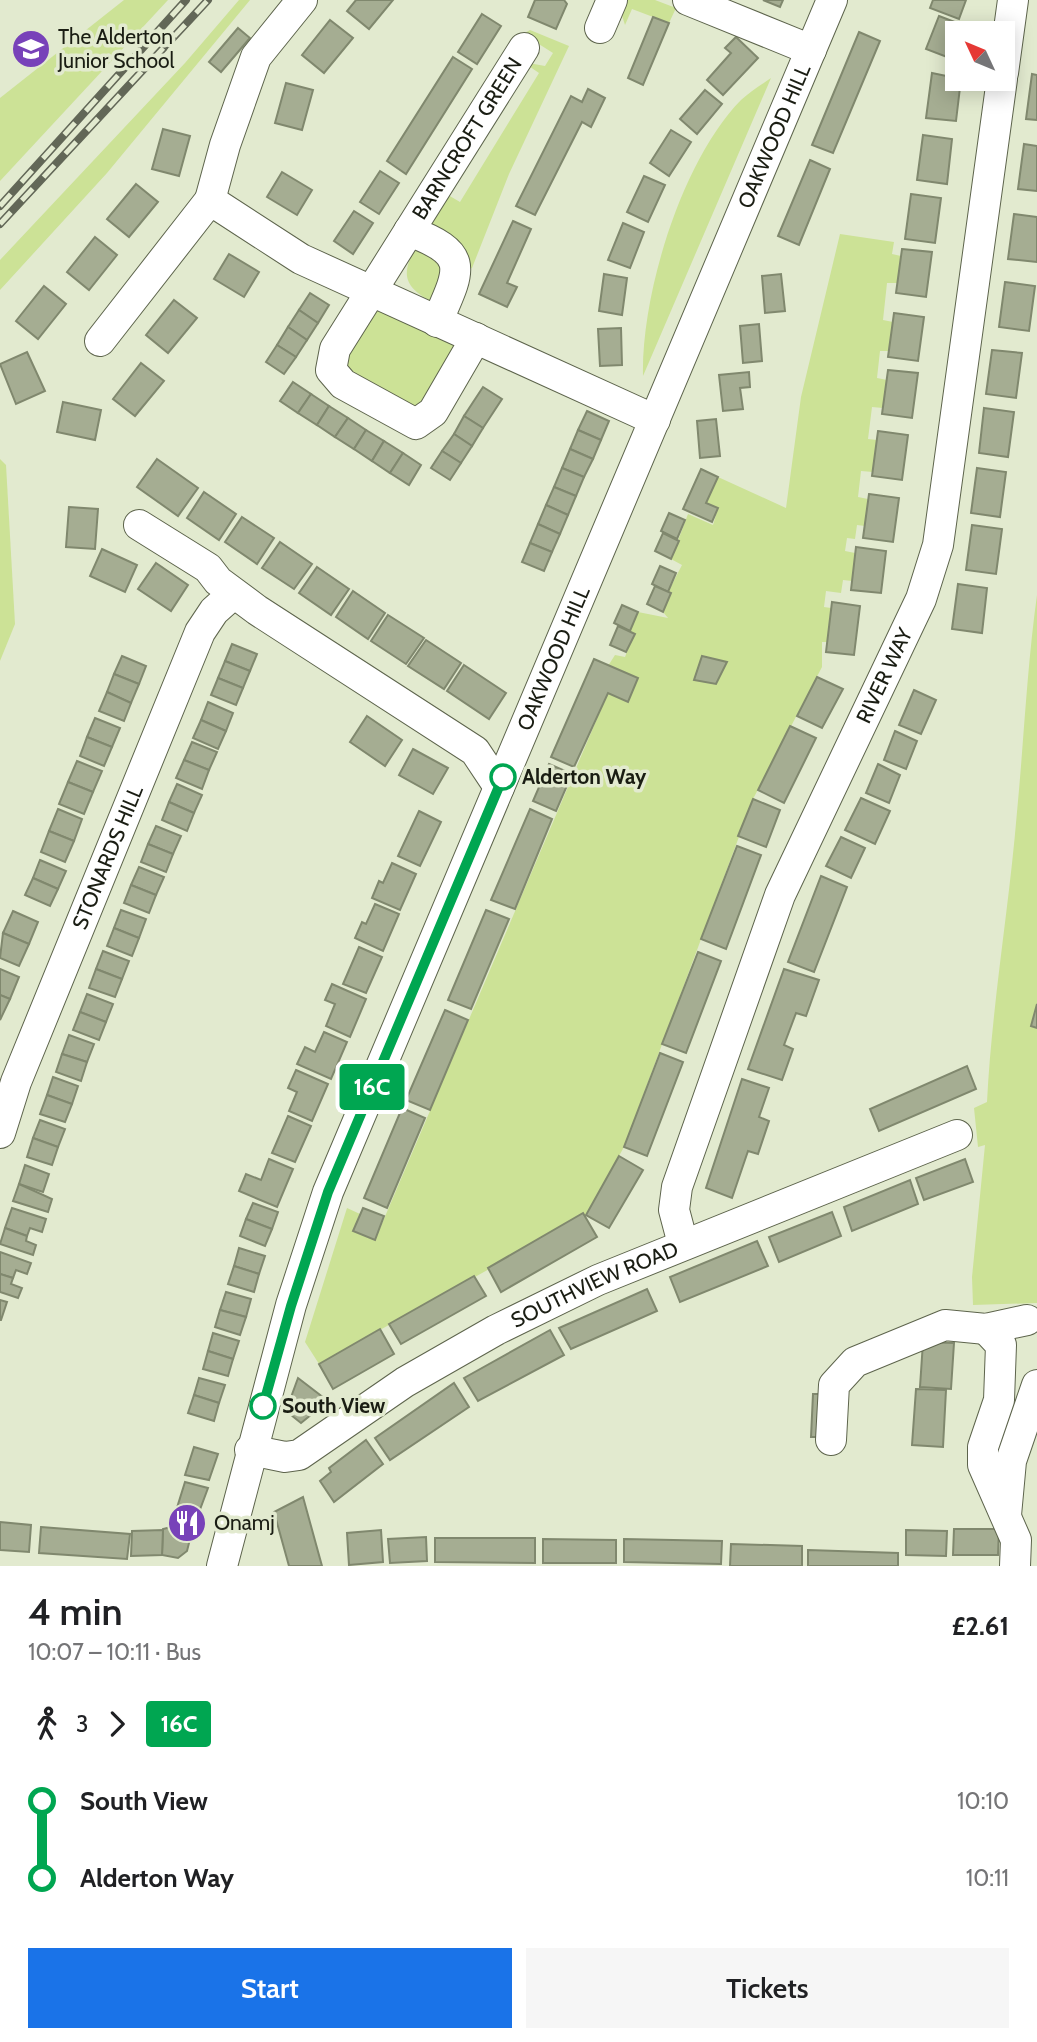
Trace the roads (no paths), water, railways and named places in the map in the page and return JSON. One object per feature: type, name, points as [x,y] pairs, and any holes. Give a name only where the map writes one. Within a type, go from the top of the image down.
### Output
[{"type":"street","points":[[100,341],[210,200],[225,145],[256,57],[302,0]]},
{"type":"street","points":[[600,28],[612,0]]},
{"type":"street","points":[[688,0],[811,50]]},
{"type":"street","name":"OAKWOOD HILL","points":[[222,1566],[250,1450],[291,1306],[328,1192],[832,0]]},
{"type":"street","points":[[1010,21],[1013,0]]},
{"type":"street","name":"BARNCROFT GREEN","points":[[476,338],[433,412],[416,424],[343,384],[331,370],[335,349],[524,48]]},
{"type":"street","name":"RIVER WAY","points":[[683,1244],[674,1210],[677,1187],[780,895],[921,599],[938,545],[1000,91]]},
{"type":"street","points":[[210,200],[301,259],[654,419]]},
{"type":"street","name":"BARNCROFT GREEN","points":[[409,230],[438,242],[449,250],[455,264],[455,279],[437,321]]},
{"type":"street","points":[[139,525],[208,568],[233,594],[475,751],[499,788]]},
{"type":"street","name":"STONARDS HILL","points":[[0,1133],[16,1082],[200,632],[214,611],[233,594]]},
{"type":"street","name":"SOUTHVIEW ROAD","points":[[250,1450],[285,1457],[299,1455],[405,1382],[496,1330],[598,1280],[957,1135]]},
{"type":"street","points":[[831,1440],[834,1385],[855,1362],[945,1325],[986,1329],[1027,1320]]},
{"type":"street","points":[[986,1329],[1001,1345],[999,1400],[983,1447],[983,1465],[1016,1539],[1015,1566]]},
{"type":"street","points":[[1006,1519],[1011,1461],[1037,1385]]},
{"type":"railway","points":[[0,206],[186,0]]},
{"type":"railway","points":[[0,224],[208,0]]},
{"type":"place","name":"The Alderton Junior School","points":[[31,49]]},
{"type":"place","name":"Alderton Way","points":[[503,777]]},
{"type":"place","name":"South View","points":[[263,1406]]},
{"type":"place","name":"Onamj","points":[[187,1523]]}]
